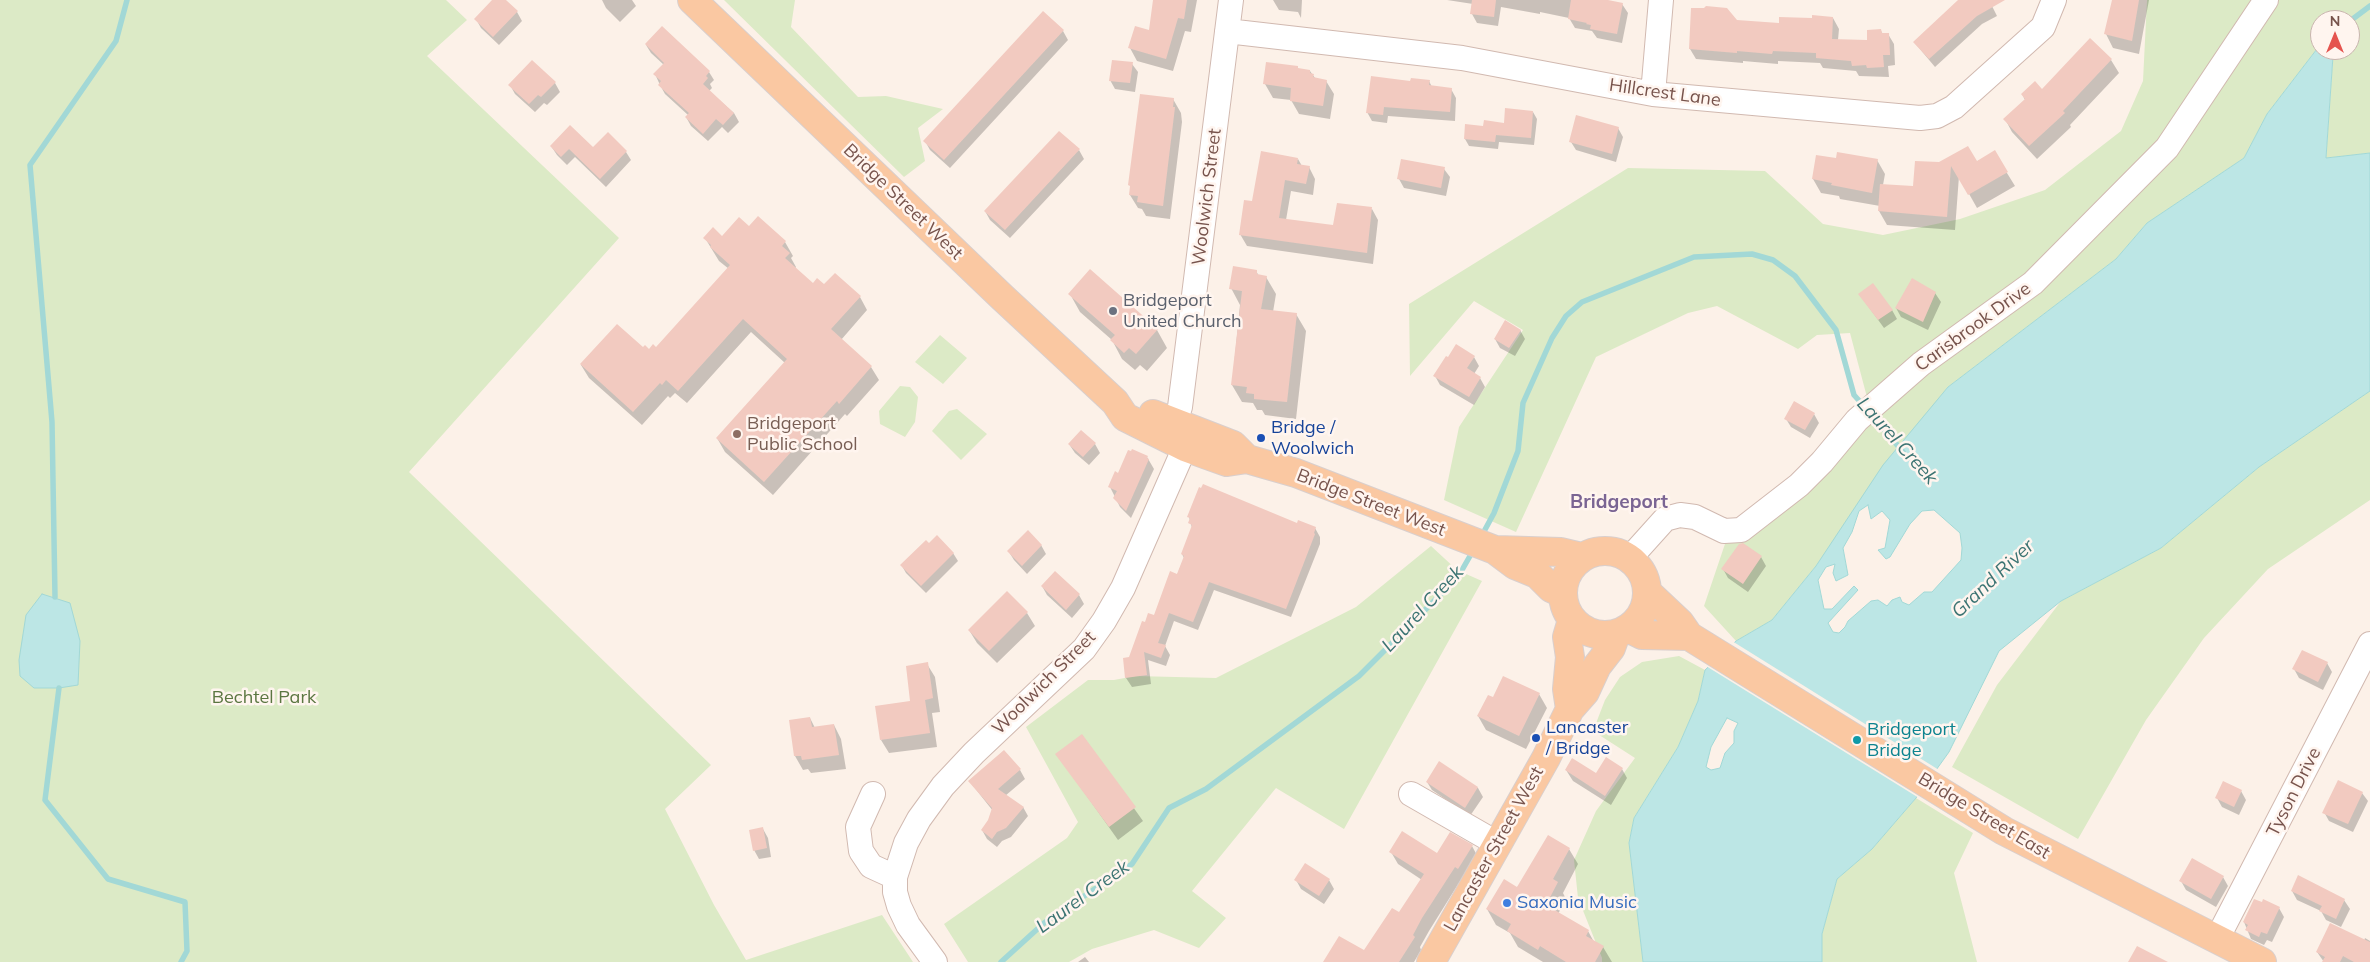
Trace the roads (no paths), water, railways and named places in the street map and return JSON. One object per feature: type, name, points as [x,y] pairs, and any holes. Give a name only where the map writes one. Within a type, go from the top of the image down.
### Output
[{"type":"main road","name":"Bridge Street West","points":[[692,0],[1002,298],[1115,402],[1125,417],[1185,447],[1227,462],[1247,459],[1296,474],[1495,550],[1515,565],[1536,574],[1551,588],[1562,594]]},
{"type":"main road","name":"Bridge Street West","points":[[1115,402],[1130,402],[1146,411],[1232,445],[1247,459]]},
{"type":"main road","name":"Bridge Street West","points":[[1495,550],[1561,552],[1582,557]]},
{"type":"main road","points":[[1622,631],[1642,612],[1647,592],[1642,574],[1629,559],[1618,553],[1606,551],[1593,552],[1582,557],[1567,573],[1562,594],[1563,603],[1572,620],[1587,632],[1597,635],[1622,631],[1700,642]]},
{"type":"main road","name":"Bridge Street East","points":[[1647,592],[1700,642],[2004,831],[2262,962]]},
{"type":"main road","points":[[1570,709],[1566,689],[1570,657],[1567,637],[1572,620]]},
{"type":"main road","name":"Lancaster Street West","points":[[1430,962],[1498,844],[1570,709],[1585,692],[1596,666],[1622,631]]},
{"type":"street","name":"Woolwich Street","points":[[1175,422],[1180,407],[1231,0]]},
{"type":"street","points":[[1653,94],[1661,0]]},
{"type":"street","name":"Hillcrest Lane","points":[[1227,32],[1462,58],[1653,94],[1920,118],[1937,116],[1954,108],[2043,27],[2054,0]]},
{"type":"street","name":"Carisbrook Drive","points":[[1629,559],[1665,519],[1680,515],[1695,517],[1724,531],[1741,530],[1799,485],[1822,462],[1857,420],[1921,364],[2033,283],[2168,148],[2266,0]]},
{"type":"street","name":"Woolwich Street","points":[[895,877],[906,843],[919,819],[943,786],[974,753],[1084,649],[1104,621],[1123,588],[1185,447]]},
{"type":"street","name":"Tyson Drive","points":[[2217,939],[2367,656]]},
{"type":"street","points":[[873,794],[858,827],[861,851],[871,866],[895,877],[895,892],[899,906],[934,962]]},
{"type":"street","points":[[1411,794],[1498,844]]},
{"type":"water","name":"Grand River","points":[[2310,58],[2310,60],[2333,60],[2326,158],[2370,153],[2370,391],[2259,467],[2161,548],[2061,601],[1999,651],[1949,752],[1916,798],[1872,849],[1837,879],[1822,934],[1822,962],[1643,962],[1629,843],[1634,818],[1678,747],[1698,701],[1705,670],[1736,641],[1772,620],[1816,566],[1883,465],[1948,387],[2116,259],[2147,223],[2244,158],[2267,114]],"holes":[[[1868,505],[1871,519],[1882,511],[1890,520],[1885,548],[1878,550],[1886,559],[1890,557],[1910,524],[1922,511],[1934,510],[1960,533],[1961,560],[1932,592],[1924,592],[1909,605],[1902,602],[1900,597],[1892,600],[1887,606],[1878,600],[1871,601],[1848,621],[1839,633],[1833,632],[1828,623],[1858,590],[1854,586],[1832,609],[1824,609],[1818,580],[1826,567],[1835,564],[1833,573],[1836,581],[1848,575],[1843,548],[1852,532],[1859,511]],[[1727,718],[1738,723],[1734,731],[1734,743],[1725,753],[1720,768],[1711,770],[1706,767],[1711,747]]]},
{"type":"water","points":[[42,594],[70,603],[80,641],[78,685],[59,688],[34,688],[20,676],[19,660],[26,615]]},
{"type":"waterway","points":[[55,597],[52,422],[30,165],[116,41],[127,0]]},
{"type":"waterway","points":[[2360,14],[2370,6]]},
{"type":"waterway","name":"Laurel Creek","points":[[1481,537],[1494,513],[1518,451],[1523,403],[1552,338],[1566,316],[1582,302],[1694,257],[1752,254],[1773,260],[1795,276],[1836,330],[1854,395],[1864,406]]},
{"type":"waterway","name":"Laurel Creek","points":[[1872,415],[1903,452]]},
{"type":"waterway","name":"Laurel Creek","points":[[1001,962],[1044,923],[1132,864],[1169,808],[1206,789],[1359,676],[1458,577],[1474,549]]},
{"type":"waterway","points":[[59,688],[45,800],[108,879],[185,902],[187,951],[181,962]]},
{"type":"place","name":"Bridgeport United Church","points":[[1113,311]]},
{"type":"place","name":"Bridgeport Public School","points":[[737,434]]},
{"type":"place","name":"Bridge / Woolwich","points":[[1261,438]]},
{"type":"place","name":"Lancaster / Bridge","points":[[1536,738]]},
{"type":"place","name":"Bridgeport Bridge","points":[[1857,740]]},
{"type":"place","name":"Saxonia Music","points":[[1507,903]]},
{"type":"district","name":"Bridgeport","points":[[1619,502]]},
{"type":"park label","name":"Bechtel Park","points":[[264,698]]}]
